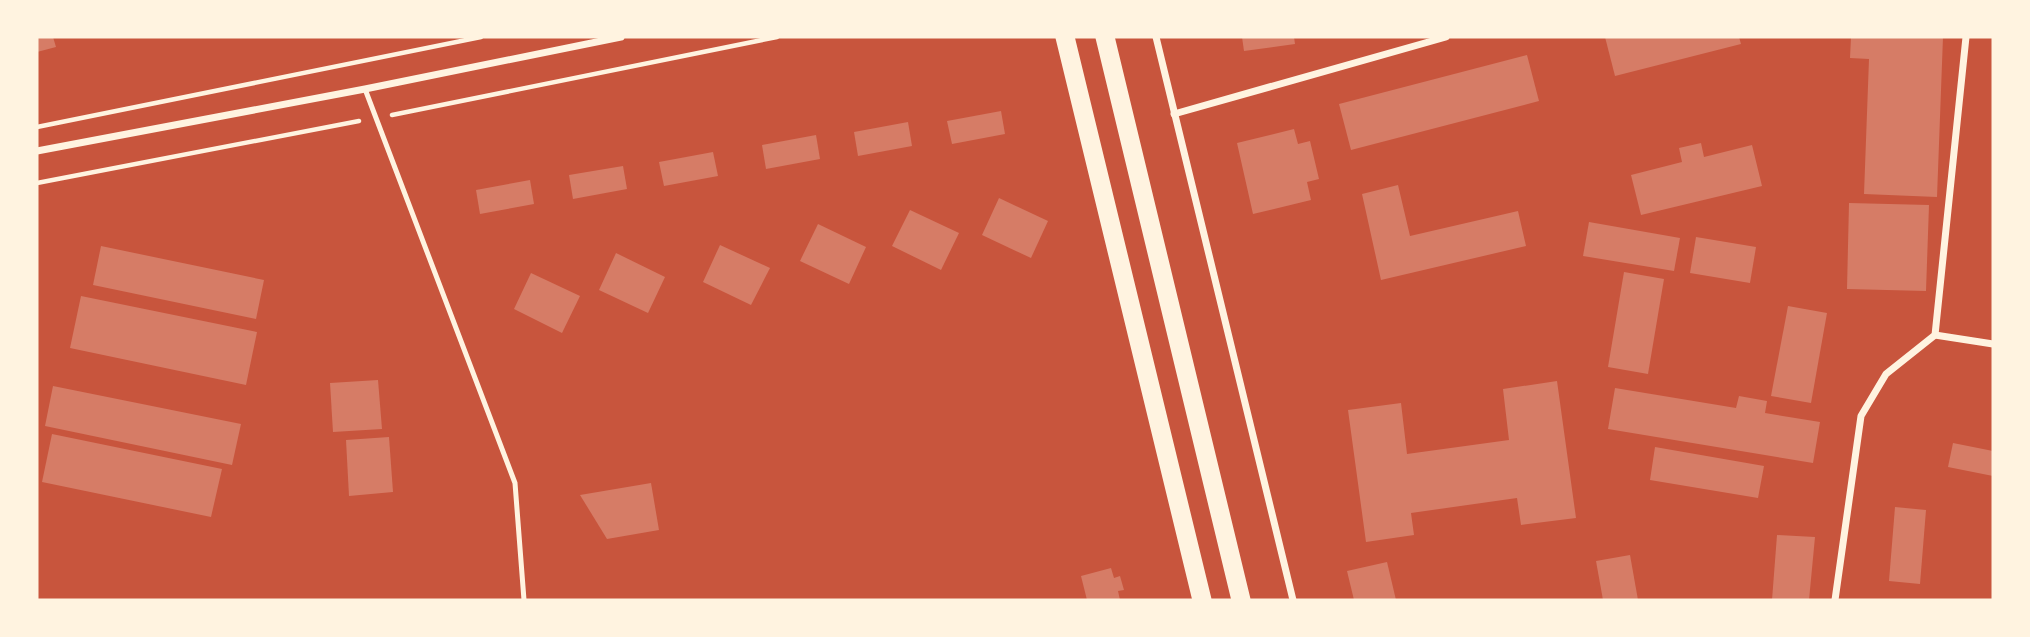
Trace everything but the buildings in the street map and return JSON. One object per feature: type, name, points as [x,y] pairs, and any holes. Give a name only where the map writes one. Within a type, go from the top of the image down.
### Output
[{"type":"highway","points":[[1065,37],[1202,600]]},
{"type":"highway","points":[[1105,37],[1241,600]]},
{"type":"street","points":[[37,151],[621,37]]},
{"type":"street","points":[[1156,37],[1293,600]]},
{"type":"street","points":[[1174,114],[1447,37]]},
{"type":"street","points":[[1835,600],[1861,416],[1886,374],[1935,335],[1966,37]]},
{"type":"street","points":[[1935,335],[1993,344]]},
{"type":"lane","points":[[365,89],[515,483],[524,600]]},
{"type":"path","points":[[37,127],[481,37]]},
{"type":"path","points":[[37,183],[777,37]]}]
